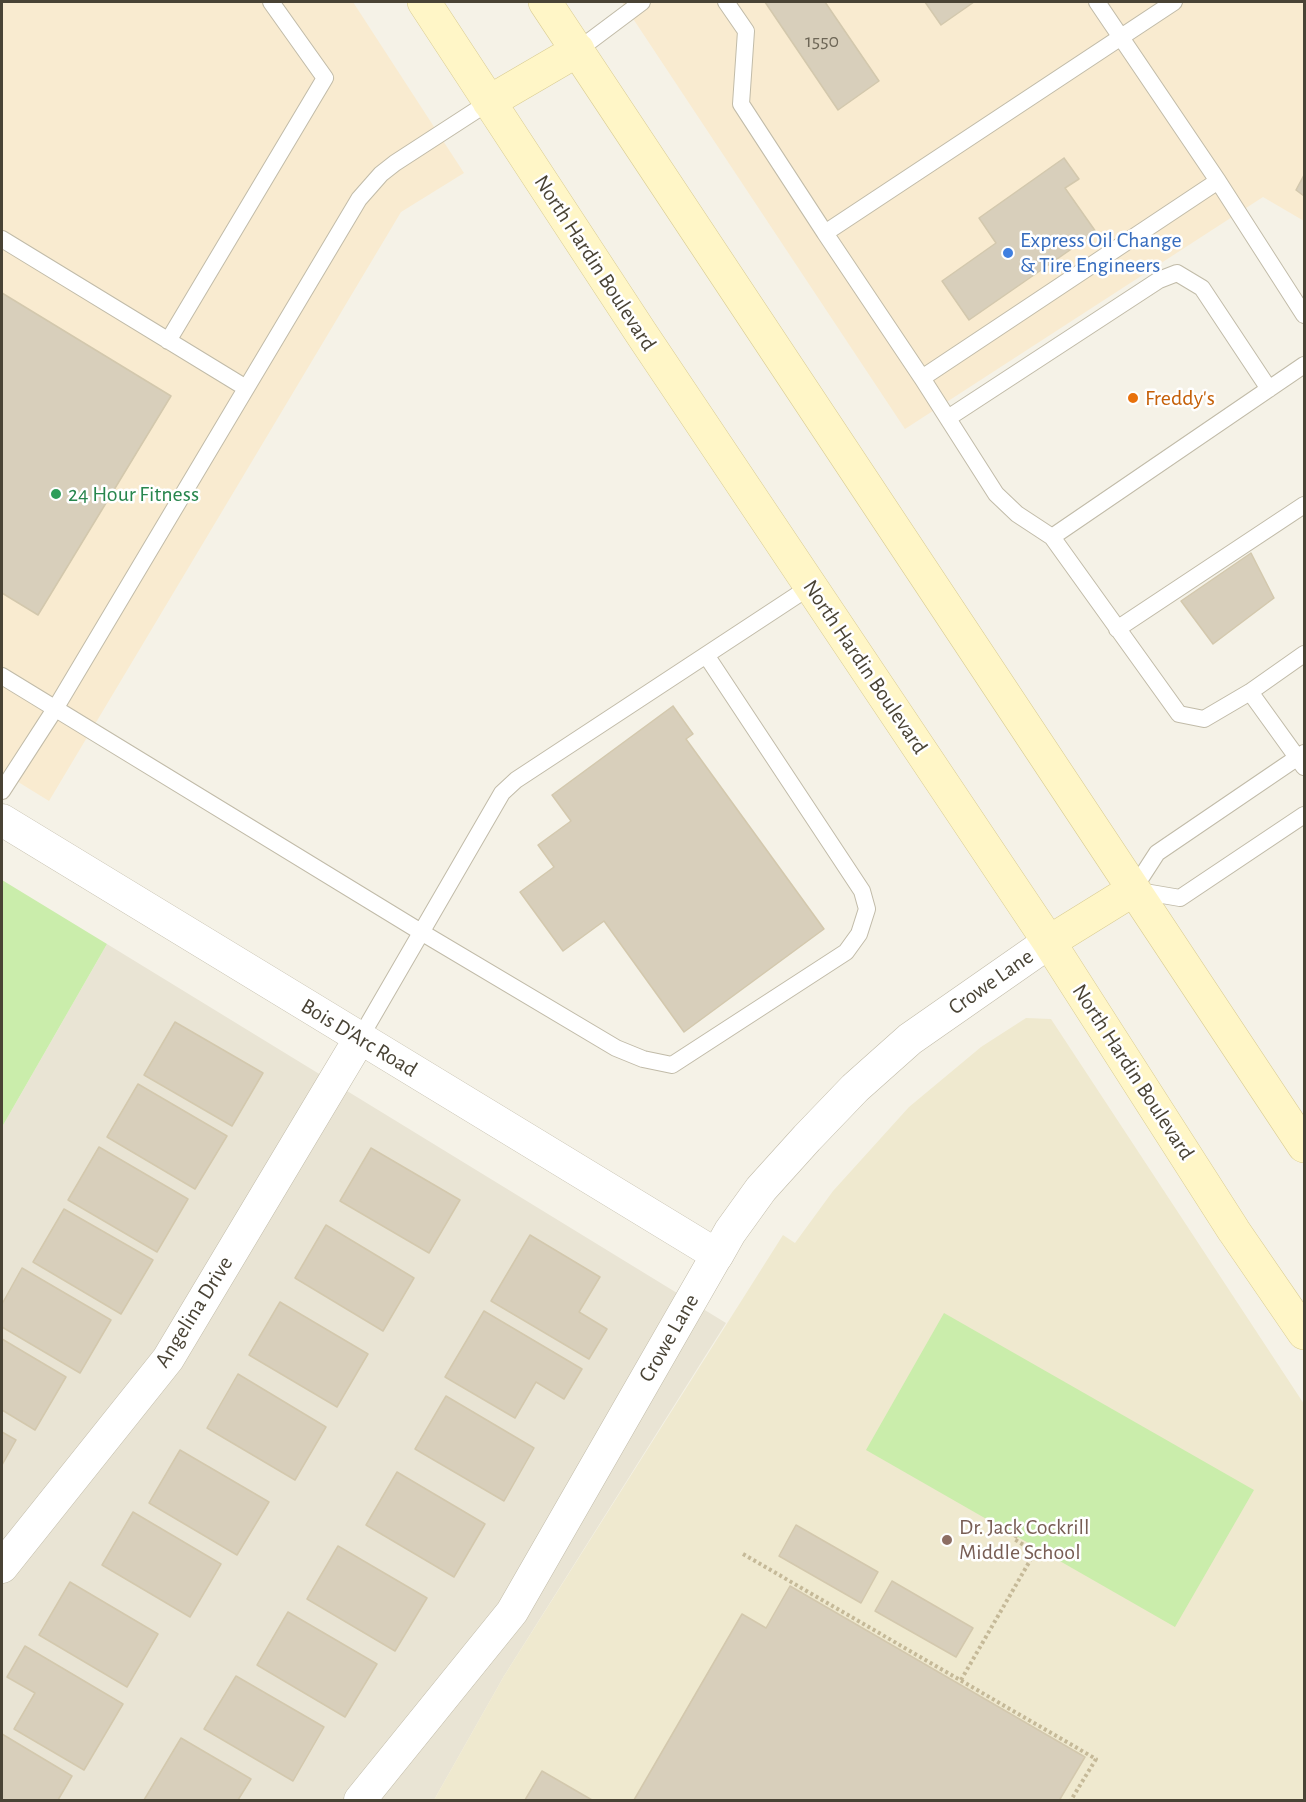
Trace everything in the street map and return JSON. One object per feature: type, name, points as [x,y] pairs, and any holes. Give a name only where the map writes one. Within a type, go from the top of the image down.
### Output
[{"type":"main road","name":"North Hardin Boulevard","points":[[424,2],[641,333],[1049,942],[1228,1221],[1305,1334]]},
{"type":"main road","points":[[545,2],[1305,1146]]},
{"type":"main road","points":[[489,102],[578,50]]},
{"type":"main road","points":[[1049,942],[1133,890]]},
{"type":"street","name":"Bois D'Arc Road","points":[[2,820],[717,1255]]},
{"type":"street","name":"Crowe Lane","points":[[360,1800],[512,1612],[730,1232],[762,1189],[807,1138],[864,1080],[909,1039],[1049,942]]},
{"type":"street","name":"Angelina Drive","points":[[2,1567],[168,1359],[360,1038]]},
{"type":"lane","points":[[168,341],[325,78],[271,2]]},
{"type":"lane","points":[[578,50],[642,2]]},
{"type":"lane","points":[[726,2],[746,31],[741,104],[922,378],[996,495],[1017,514],[1052,537],[1179,714],[1204,719],[1250,692],[1305,654]]},
{"type":"lane","points":[[1097,2],[1305,315]]},
{"type":"lane","points":[[825,233],[1174,2]]},
{"type":"lane","points":[[2,791],[55,709],[358,199],[395,163],[489,102]]},
{"type":"lane","points":[[922,378],[1218,181]]},
{"type":"lane","points":[[2,239],[246,388]]},
{"type":"lane","points":[[948,418],[1159,280],[1177,273],[1202,288],[1269,389]]},
{"type":"lane","points":[[1052,537],[1305,365]]},
{"type":"lane","points":[[1118,629],[1305,505]]},
{"type":"lane","points":[[360,1038],[502,794],[516,780],[811,586]]},
{"type":"lane","points":[[2,676],[421,932],[616,1048],[643,1059],[672,1065],[846,952],[859,934],[867,909],[862,891],[706,655]]},
{"type":"lane","points":[[1250,692],[1302,759],[1157,853],[1133,890],[1180,898],[1305,815]]},
{"type":"path","points":[[961,1680],[1036,1550],[1014,1539],[1016,1536]]},
{"type":"path","points":[[743,1554],[1096,1759],[1071,1800]]},
{"type":"shaded area","points":[[2,2],[353,2],[464,173],[401,212],[49,801],[2,772]]},
{"type":"shaded area","points":[[622,2],[1304,2],[1304,221],[1263,197],[905,429]]},
{"type":"shaded area","points":[[107,944],[726,1323],[504,1676],[434,1800],[2,1800],[2,1127]]},
{"type":"shaded area","name":"Dr. Jack Cockrill Middle School","points":[[1026,1018],[1051,1019],[1304,1404],[1304,1800],[434,1800],[504,1676],[783,1235],[795,1243],[833,1191],[909,1107],[981,1047]]},
{"type":"green space","points":[[2,880],[107,944],[2,1127]]},
{"type":"green space","points":[[944,1313],[1254,1490],[1175,1627],[866,1450]]},
{"type":"building","points":[[765,2],[825,2],[879,81],[838,110]]},
{"type":"building","points":[[925,2],[974,2],[941,25]]},
{"type":"building","points":[[1064,158],[1079,179],[1065,188],[1096,232],[969,320],[942,281],[996,243],[979,218]]},
{"type":"building","points":[[1304,175],[1304,196],[1296,190]]},
{"type":"building","name":"24 Hour Fitness","points":[[2,293],[171,396],[38,615],[2,593]]},
{"type":"building","points":[[1251,553],[1274,598],[1213,644],[1181,601]]},
{"type":"building","points":[[673,706],[693,734],[686,739],[824,929],[684,1032],[604,921],[563,951],[520,892],[554,867],[538,845],[571,821],[552,795]]},
{"type":"building","points":[[175,1022],[263,1073],[232,1126],[144,1075]]},
{"type":"building","points":[[138,1084],[227,1136],[195,1189],[107,1137]]},
{"type":"building","points":[[99,1147],[188,1199],[157,1252],[68,1200]]},
{"type":"building","points":[[371,1148],[460,1200],[429,1253],[340,1201]]},
{"type":"building","points":[[64,1209],[153,1260],[121,1314],[33,1262]]},
{"type":"building","points":[[326,1225],[414,1278],[383,1331],[295,1278]]},
{"type":"building","points":[[530,1235],[600,1277],[579,1312],[607,1329],[589,1359],[491,1301]]},
{"type":"building","points":[[22,1268],[111,1320],[80,1373],[2,1327],[2,1304]]},
{"type":"building","points":[[280,1302],[368,1354],[337,1407],[249,1355]]},
{"type":"building","points":[[484,1311],[582,1369],[564,1399],[536,1382],[515,1418],[445,1377]]},
{"type":"building","points":[[2,1339],[66,1377],[35,1430],[2,1410]]},
{"type":"building","points":[[238,1374],[326,1427],[295,1480],[207,1428]]},
{"type":"building","points":[[446,1396],[534,1448],[504,1501],[415,1449]]},
{"type":"building","points":[[2,1432],[16,1440],[2,1465]]},
{"type":"building","points":[[180,1450],[269,1502],[237,1555],[149,1503]]},
{"type":"building","points":[[397,1472],[485,1524],[454,1577],[366,1525]]},
{"type":"building","points":[[133,1512],[221,1564],[190,1617],[102,1565]]},
{"type":"building","points":[[796,1525],[878,1572],[861,1603],[779,1556]]},
{"type":"building","points":[[338,1546],[427,1598],[395,1651],[307,1599]]},
{"type":"building","points":[[892,1581],[973,1628],[956,1657],[875,1611]]},
{"type":"building","points":[[70,1582],[158,1634],[127,1687],[39,1635]]},
{"type":"building","points":[[790,1586],[1085,1757],[1060,1799],[1062,1800],[634,1800],[742,1614],[766,1628]]},
{"type":"building","points":[[288,1612],[377,1664],[345,1717],[257,1665]]},
{"type":"building","points":[[25,1646],[123,1704],[84,1770],[14,1729],[35,1693],[7,1677]]},
{"type":"building","points":[[236,1676],[324,1727],[293,1781],[204,1729]]},
{"type":"building","points":[[2,1734],[72,1776],[58,1800],[2,1800]]},
{"type":"building","points":[[181,1738],[251,1779],[238,1800],[144,1800]]},
{"type":"building","points":[[542,1771],[592,1800],[525,1800]]},
{"type":"place","name":"Express Oil Change & Tire Engineers","points":[[1008,253]]},
{"type":"place","name":"Freddy's","points":[[1133,398]]},
{"type":"place","name":"24 Hour Fitness","points":[[56,494]]},
{"type":"place","name":"Dr. Jack Cockrill Middle School","points":[[947,1540]]}]
